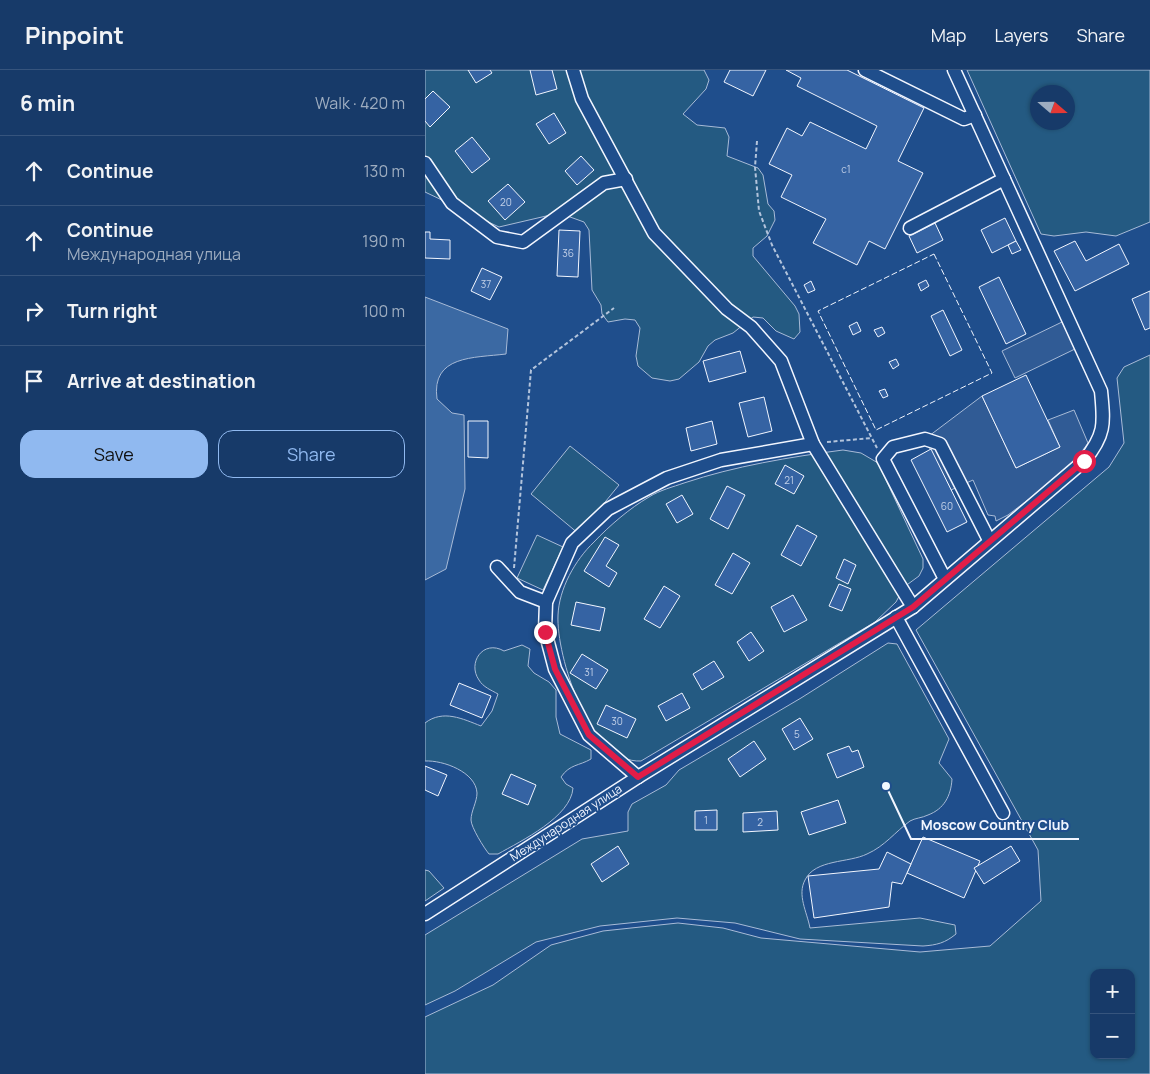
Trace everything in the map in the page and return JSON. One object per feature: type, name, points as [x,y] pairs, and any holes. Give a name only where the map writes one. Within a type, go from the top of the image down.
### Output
[{"type":"street","points":[[573,70],[582,100],[654,233],[727,309],[751,327],[781,361],[813,444],[913,607]]},
{"type":"street","points":[[865,70],[965,119],[975,115]]},
{"type":"street","name":"Международная улица","points":[[425,914],[638,777],[913,607],[989,540],[1084,461],[1095,448],[1104,425],[1101,391],[954,70]]},
{"type":"street","points":[[425,163],[452,203],[497,237],[523,242],[604,183],[626,179]]},
{"type":"street","points":[[910,228],[1004,179]]},
{"type":"street","points":[[945,579],[883,459],[893,448],[925,439],[940,444],[989,540]]},
{"type":"street","points":[[638,777],[589,735],[555,669],[545,632],[547,602],[572,543],[609,509],[667,478],[721,460],[813,444]]},
{"type":"street","points":[[497,566],[519,592],[547,602]]},
{"type":"street","points":[[896,617],[1003,813]]},
{"type":"path","points":[[757,141],[755,167],[759,211],[772,245],[883,459]]},
{"type":"path","points":[[513,584],[531,370],[615,308]]},
{"type":"path","points":[[813,444],[872,438]]},
{"type":"shaded area","points":[[425,70],[704,70],[709,80],[706,89],[683,114],[697,125],[725,128],[729,137],[727,156],[758,168],[763,175],[768,204],[774,211],[775,220],[767,236],[753,248],[753,256],[795,306],[799,314],[800,332],[794,339],[776,331],[763,318],[753,317],[733,333],[715,340],[708,346],[699,362],[679,379],[670,381],[652,378],[638,366],[636,356],[640,328],[635,320],[625,319],[608,322],[602,314],[601,305],[592,290],[589,230],[584,222],[559,213],[499,227],[425,192]]},
{"type":"shaded area","points":[[967,70],[1150,70],[1150,222],[1116,236],[1086,232],[1054,236],[1041,234]]},
{"type":"shaded area","points":[[425,297],[508,329],[506,354],[469,358],[448,366],[441,374],[437,385],[437,399],[452,413],[464,415],[465,489],[446,569],[425,580]]},
{"type":"shaded area","points":[[1062,322],[1075,349],[1015,378],[1002,351]]},
{"type":"shaded area","points":[[1150,355],[1150,1074],[425,1074],[425,1017],[493,985],[551,945],[603,931],[678,923],[723,928],[761,938],[920,952],[990,946],[1041,901],[1038,850],[916,630],[1109,467],[1124,443],[1117,378],[1124,367]]},
{"type":"shaded area","points":[[982,396],[1016,468],[1060,447],[1048,420],[1074,410],[1088,443],[1070,468],[1008,515],[996,521],[995,516],[988,515],[973,480],[951,490],[925,439]]},
{"type":"shaded area","points":[[570,446],[619,485],[579,534],[531,494]]},
{"type":"shaded area","points":[[843,450],[861,453],[878,463],[923,559],[923,568],[919,576],[904,587],[896,602],[875,622],[641,761],[623,757],[606,745],[592,727],[580,704],[570,680],[559,633],[558,615],[561,595],[569,576],[587,549],[620,518],[642,501],[662,491],[703,477],[743,467]]},
{"type":"shaded area","points":[[537,535],[563,547],[543,590],[517,578]]},
{"type":"shaded area","points":[[888,643],[897,644],[949,739],[939,763],[952,779],[950,791],[946,801],[938,809],[926,816],[910,821],[873,851],[860,857],[833,862],[816,868],[805,880],[802,892],[803,904],[810,928],[920,918],[955,925],[956,934],[941,943],[923,946],[800,939],[735,923],[677,918],[600,926],[536,942],[455,991],[425,1005],[425,935],[582,839],[628,831],[628,812],[632,804],[666,785],[679,770],[801,698]]},
{"type":"shaded area","points":[[522,645],[530,649],[528,666],[534,673],[549,682],[556,690],[556,717],[560,734],[591,750],[591,759],[571,767],[561,777],[566,784],[573,788],[570,799],[564,809],[531,835],[498,854],[489,854],[478,837],[471,820],[477,796],[475,786],[465,773],[449,765],[425,761],[425,723],[432,719],[446,716],[460,718],[481,726],[492,711],[498,694],[479,680],[475,667],[476,660],[484,650],[490,648],[504,651]]},
{"type":"shaded area","points":[[425,870],[429,871],[444,888],[425,901]]},
{"type":"building","points":[[468,70],[490,70],[492,73],[476,83]]},
{"type":"building","points":[[530,70],[552,70],[557,89],[536,95]]},
{"type":"building","points":[[730,70],[766,70],[753,96],[724,82]]},
{"type":"building","points":[[786,70],[847,70],[924,108],[898,161],[923,173],[885,249],[869,241],[857,265],[813,243],[826,219],[781,197],[792,175],[769,164],[787,128],[802,136],[810,122],[866,149],[877,126],[797,86],[801,78]]},
{"type":"building","points":[[433,91],[450,107],[430,127],[425,121],[425,99]]},
{"type":"building","points":[[554,113],[566,133],[549,144],[536,124]]},
{"type":"building","points":[[472,137],[490,159],[472,173],[455,151]]},
{"type":"building","points":[[581,156],[594,170],[577,185],[565,171]]},
{"type":"building","points":[[508,184],[525,202],[505,220],[488,201]]},
{"type":"building","points":[[1005,218],[1016,241],[992,253],[981,230]]},
{"type":"building","points":[[935,223],[943,240],[917,253],[909,236]]},
{"type":"building","points":[[559,230],[580,231],[578,277],[557,276]]},
{"type":"building","points":[[425,232],[430,232],[430,239],[450,240],[450,259],[425,258]]},
{"type":"building","points":[[1016,241],[1021,250],[1012,254],[1008,245]]},
{"type":"building","points":[[1075,241],[1086,261],[1119,244],[1129,264],[1075,291],[1054,251]]},
{"type":"building","points":[[482,268],[502,277],[490,300],[471,291]]},
{"type":"building","points":[[999,277],[1026,334],[1006,344],[979,287]]},
{"type":"building","points":[[926,280],[929,286],[921,291],[918,284]]},
{"type":"building","points":[[811,281],[815,290],[808,293],[804,285]]},
{"type":"building","points":[[1150,291],[1150,328],[1145,330],[1132,299]]},
{"type":"building","points":[[943,310],[962,350],[950,356],[931,316]]},
{"type":"building","points":[[857,322],[861,331],[853,335],[849,326]]},
{"type":"building","points":[[882,327],[885,333],[878,337],[874,330]]},
{"type":"building","points":[[740,351],[746,372],[709,382],[703,361]]},
{"type":"building","points":[[896,359],[899,365],[893,369],[889,362]]},
{"type":"building","points":[[1026,375],[1060,447],[1016,468],[982,396]]},
{"type":"building","points":[[885,389],[888,396],[883,398],[879,391]]},
{"type":"building","points":[[764,397],[772,431],[748,437],[739,403]]},
{"type":"building","points":[[468,421],[488,421],[488,458],[468,457]]},
{"type":"building","points":[[712,421],[717,444],[691,451],[686,428]]},
{"type":"building","points":[[931,449],[967,522],[947,532],[911,460]]},
{"type":"building","points":[[785,465],[804,476],[794,494],[775,484]]},
{"type":"building","points":[[727,486],[745,495],[728,529],[710,519]]},
{"type":"building","points":[[682,495],[693,514],[677,523],[666,504]]},
{"type":"building","points":[[797,525],[817,536],[801,566],[781,555]]},
{"type":"building","points":[[605,537],[619,545],[606,566],[617,573],[609,587],[584,571]]},
{"type":"building","points":[[733,553],[750,563],[732,594],[715,585]]},
{"type":"building","points":[[844,559],[856,565],[848,584],[836,578]]},
{"type":"building","points":[[839,584],[851,589],[842,611],[829,606]]},
{"type":"building","points":[[664,586],[680,596],[660,628],[644,619]]},
{"type":"building","points":[[793,595],[807,620],[784,632],[771,607]]},
{"type":"building","points":[[576,602],[605,608],[600,631],[571,625]]},
{"type":"building","points":[[751,632],[764,651],[749,661],[737,642]]},
{"type":"building","points":[[582,654],[608,670],[596,689],[570,673]]},
{"type":"building","points":[[714,661],[724,677],[702,690],[693,674]]},
{"type":"building","points":[[459,683],[491,696],[482,718],[450,705]]},
{"type":"building","points":[[682,693],[690,708],[666,721],[658,706]]},
{"type":"building","points":[[606,705],[636,719],[627,738],[597,724]]},
{"type":"building","points":[[800,718],[813,739],[794,750],[782,729]]},
{"type":"building","points":[[754,741],[766,759],[740,777],[728,759]]},
{"type":"building","points":[[849,746],[852,752],[858,750],[864,767],[837,778],[827,754]]},
{"type":"building","points":[[425,766],[447,775],[438,796],[425,790]]},
{"type":"building","points":[[511,774],[536,785],[528,805],[502,794]]},
{"type":"building","points":[[838,800],[846,823],[809,835],[801,812]]},
{"type":"building","points":[[717,810],[717,830],[695,830],[695,811]]},
{"type":"building","points":[[777,811],[778,830],[743,832],[743,813]]},
{"type":"building","points":[[923,837],[980,861],[964,898],[907,873]]},
{"type":"building","points":[[618,846],[629,864],[602,882],[591,864]]},
{"type":"building","points":[[1011,846],[1020,861],[984,884],[974,868]]},
{"type":"building","points":[[887,852],[911,864],[902,884],[892,882],[889,907],[814,918],[808,876],[879,869]]},
{"type":"fence","points":[[934,254],[992,373],[876,430],[818,311],[934,254]]},
{"type":"place","name":"Moscow Country Club","points":[[886,786]]},
{"type":"route","points":[[545,632],[555,669],[589,735],[638,777],[913,607],[998,532],[1084,461]]}]
